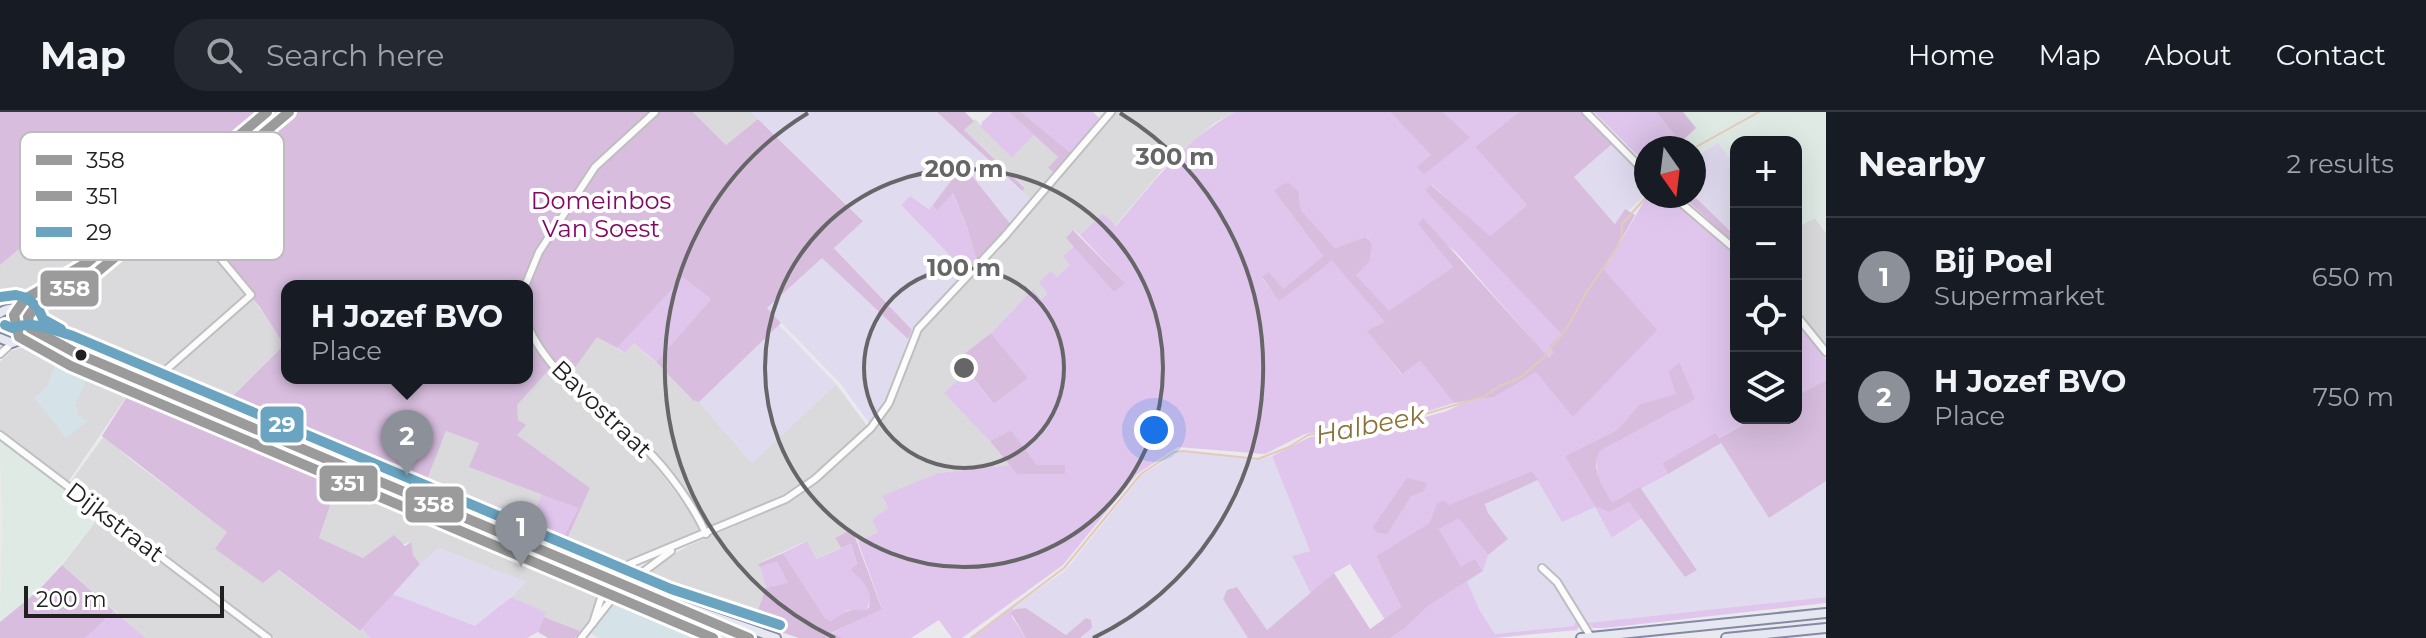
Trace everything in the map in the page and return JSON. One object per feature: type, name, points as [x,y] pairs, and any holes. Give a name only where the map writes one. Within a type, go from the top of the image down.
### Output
[{"type":"main road","points":[[0,313],[12,308],[19,309],[28,317],[30,328],[25,338]]},
{"type":"main road","points":[[30,328],[68,349],[749,638]]},
{"type":"main road","points":[[0,338],[12,343],[25,338],[68,349]]},
{"type":"main road","points":[[666,602],[776,638]]},
{"type":"main road","points":[[1581,638],[1826,613]]},
{"type":"main road","points":[[1726,638],[1826,628]]},
{"type":"street","points":[[265,132],[289,112]]},
{"type":"street","points":[[527,280],[539,252],[595,167],[655,112]]},
{"type":"street","points":[[593,623],[608,576],[632,563],[766,509],[801,490],[871,428],[889,403],[918,329],[1004,237],[1111,112]]},
{"type":"street","points":[[1586,112],[1634,161]]},
{"type":"street","points":[[1687,208],[1730,245]]},
{"type":"street","points":[[28,317],[37,306],[96,273],[112,260]]},
{"type":"street","points":[[150,384],[251,295],[222,260]]},
{"type":"street","points":[[19,309],[37,299],[64,292]]},
{"type":"street","points":[[1802,322],[1826,352]]},
{"type":"street","name":"Bavostraat","points":[[533,333],[560,373],[648,450],[698,516],[706,534]]},
{"type":"street","points":[[0,354],[12,343]]},
{"type":"street","name":"Dijkstraat","points":[[0,435],[268,638]]},
{"type":"street","points":[[581,638],[627,584],[681,544]]},
{"type":"street","points":[[1542,568],[1557,582],[1591,637]]},
{"type":"shaded area","points":[[693,112],[751,112],[758,119],[726,145]]},
{"type":"shaded area","points":[[751,112],[937,112],[1032,201],[1011,225],[930,209],[910,196],[901,205],[966,272],[912,330],[834,247],[863,220]]},
{"type":"shaded area","points":[[993,112],[1009,112],[1034,135],[1012,158],[981,127]]},
{"type":"shaded area","points":[[1021,112],[1093,112],[1099,118],[1071,153]]},
{"type":"shaded area","points":[[1116,112],[1235,112],[1214,123],[1163,169],[1115,226],[1103,213],[1080,235],[1074,230],[1066,238],[1074,246],[1063,256],[1071,264],[1049,294],[1043,299],[1033,289],[991,333],[959,359],[967,371],[944,393],[974,422],[1010,465],[938,473],[882,497],[888,508],[878,532],[858,542],[853,529],[835,538],[841,548],[815,559],[806,541],[759,563],[766,588],[753,623],[654,587],[649,575],[655,565],[688,546],[789,502],[870,433],[887,412],[921,332],[1000,249]]},
{"type":"shaded area","points":[[1235,112],[1390,112],[1431,155],[1470,139],[1443,112],[1519,112],[1475,147],[1527,205],[1489,237],[1432,185],[1426,190],[1561,334],[1555,352],[1549,359],[1456,252],[1419,224],[1453,267],[1389,312],[1356,275],[1372,244],[1367,237],[1335,248],[1301,210],[1299,196],[1274,191],[1323,256],[1283,289],[1262,278],[1279,300],[1332,261],[1386,322],[1368,331],[1401,374],[1420,361],[1454,403],[1403,419],[1305,434],[1265,454],[1178,447],[1137,474],[1063,565],[962,638],[952,638],[939,620],[911,638],[843,638],[830,634],[882,608],[858,542],[878,532],[872,520],[888,508],[882,496],[938,473],[1010,465],[1018,474],[1064,465],[1037,465],[1011,430],[990,441],[944,393],[967,371],[994,404],[1028,378],[991,333],[1033,289],[1042,299],[1048,294],[1039,282],[1051,271],[1057,277],[1070,265],[1063,256],[1074,246],[1114,292],[1124,282],[1080,235],[1103,213],[1116,226],[1185,149]]},
{"type":"shaded area","points":[[1594,112],[1656,112],[1676,136],[1634,136],[1634,152]]},
{"type":"shaded area","points":[[1683,112],[1826,112],[1826,233],[1815,218],[1802,225],[1802,136],[1730,136],[1730,158],[1718,143],[1706,150],[1706,136],[1688,136],[1696,128]]},
{"type":"shaded area","points":[[975,119],[1012,158],[1034,135],[1059,158],[1055,173],[1032,201],[1022,191],[1025,187],[964,130]]},
{"type":"shaded area","points":[[1718,143],[1730,158],[1730,232],[1706,208],[1706,150]]},
{"type":"shaded area","points":[[1612,144],[1634,168],[1634,205],[1628,211],[1625,209],[1616,224],[1574,177]]},
{"type":"shaded area","points":[[952,193],[977,261],[966,272],[901,205],[910,196],[929,209],[933,205],[937,210]]},
{"type":"shaded area","points":[[1640,208],[1680,208],[1730,251],[1730,424],[1744,424],[1718,438],[1715,433],[1662,463],[1668,474],[1612,504],[1598,478],[1596,457],[1600,451],[1694,399],[1678,362],[1677,394],[1640,404],[1617,430],[1565,456],[1610,512],[1629,502],[1642,518],[1612,538],[1595,507],[1562,522],[1532,471],[1448,506],[1436,505],[1431,523],[1376,556],[1401,607],[1385,620],[1350,564],[1334,573],[1311,594],[1292,556],[1310,551],[1272,456],[1310,437],[1404,423],[1447,411],[1467,401],[1494,397],[1536,371],[1574,417],[1604,270]]},
{"type":"shaded area","points":[[1815,218],[1826,233],[1826,348],[1802,318],[1802,225]]},
{"type":"shaded area","points":[[20,248],[20,260],[105,260],[88,274],[21,302],[5,303],[0,296],[0,265]]},
{"type":"shaded area","points":[[823,257],[908,339],[886,400],[872,422],[868,421],[840,383],[767,308]]},
{"type":"shaded area","points":[[117,260],[221,260],[249,294],[151,376],[56,338],[37,325],[36,318],[41,311],[90,282]]},
{"type":"shaded area","points":[[683,276],[711,299],[656,362],[634,343],[625,353],[617,348]]},
{"type":"shaded area","points":[[252,297],[281,340],[281,348],[221,408],[156,379]]},
{"type":"shaded area","points":[[12,313],[20,317],[24,325],[20,333],[12,337],[4,333],[0,325],[4,317]]},
{"type":"shaded area","points":[[779,325],[836,384],[752,463],[699,402]]},
{"type":"shaded area","points":[[1802,328],[1826,359],[1826,380],[1802,393]]},
{"type":"shaded area","points":[[597,336],[624,353],[634,343],[699,402],[752,463],[836,384],[868,427],[800,486],[773,502],[709,527],[650,448],[568,377]]},
{"type":"shaded area","points":[[28,345],[58,356],[48,386],[34,398],[87,422],[76,414],[74,407],[89,371],[95,366],[135,384],[68,482],[0,432],[0,362],[12,351]]},
{"type":"shaded area","points":[[58,356],[89,371],[75,406],[79,408],[77,414],[88,421],[66,438],[34,398],[48,386]]},
{"type":"shaded area","points":[[550,367],[570,388],[643,449],[692,515],[698,529],[696,533],[613,565],[563,550],[590,488],[517,435],[516,405]]},
{"type":"shaded area","points":[[446,431],[480,443],[470,467],[542,494],[526,533],[423,490]]},
{"type":"shaded area","points":[[104,436],[131,460],[228,532],[216,549],[278,570],[359,631],[362,629],[370,638],[275,638],[69,484]]},
{"type":"shaded area","points":[[0,440],[100,516],[38,591],[0,622],[2,521]]},
{"type":"shaded area","points":[[1721,443],[1769,518],[1826,481],[1826,597],[1581,624],[1576,621],[1575,626],[1495,634],[1479,609],[1467,581],[1483,571],[1488,555],[1508,539],[1488,513],[1485,504],[1538,480],[1562,521],[1595,506],[1613,538],[1642,518],[1685,577],[1697,569],[1640,487]]},
{"type":"shaded area","points":[[1180,451],[1256,460],[1272,456],[1310,551],[1292,557],[1311,594],[1267,630],[1243,595],[1223,599],[1248,638],[1080,638],[1092,628],[1086,618],[1067,635],[1026,608],[1015,609],[1014,606],[1065,571],[1142,475]]},
{"type":"shaded area","points":[[342,470],[594,576],[600,590],[588,621],[580,631],[544,617],[545,612],[511,597],[526,582],[439,548],[420,564],[413,555],[410,542],[363,558],[319,538]]},
{"type":"shaded area","points":[[542,494],[578,508],[562,540],[566,542],[563,550],[526,533]]},
{"type":"shaded area","points":[[100,516],[262,638],[146,638],[62,565]]},
{"type":"shaded area","points":[[1459,517],[1488,555],[1483,571],[1475,559],[1461,568],[1439,529]]},
{"type":"shaded area","points":[[807,541],[816,559],[851,544],[857,565],[854,573],[866,585],[870,595],[866,610],[848,610],[831,621],[825,618],[783,553]]},
{"type":"shaded area","points":[[439,548],[527,582],[476,627],[393,594]]},
{"type":"shaded area","points":[[777,560],[789,584],[766,588],[760,567]]},
{"type":"shaded area","points":[[1467,581],[1479,609],[1495,634],[1574,626],[1576,621],[1573,615],[1576,614],[1581,624],[1577,630],[1494,638],[1390,638],[1428,606]]},
{"type":"shaded area","points":[[629,591],[716,632],[714,638],[599,638],[589,632],[617,595]]},
{"type":"shaded area","points":[[393,594],[475,626],[511,597],[546,612],[538,632],[527,638],[370,638],[362,629]]},
{"type":"shaded area","points":[[1826,597],[1826,603],[1605,628],[1593,628],[1588,623]]},
{"type":"shaded area","points":[[1014,606],[1012,617],[1026,638],[971,638]]},
{"type":"shaded area","points":[[114,611],[146,638],[85,638]]},
{"type":"green space","name":"Domeinbos Van Soest","points":[[0,112],[693,112],[726,145],[758,119],[863,221],[834,248],[912,330],[908,339],[822,258],[767,308],[781,323],[699,402],[693,400],[656,362],[711,299],[683,277],[617,348],[597,337],[568,377],[555,363],[517,405],[518,420],[526,425],[517,435],[590,488],[566,542],[562,540],[578,508],[469,467],[479,443],[446,431],[423,490],[221,408],[281,348],[281,384],[533,384],[533,280],[281,280],[281,340],[259,306],[221,260],[284,260],[284,132],[20,132],[20,248],[0,265]]},
{"type":"green space","points":[[937,112],[965,112],[974,121],[964,130],[1025,188],[1022,191]]},
{"type":"green space","points":[[1009,112],[1021,112],[1071,153],[1055,173],[1048,168],[1058,157]]},
{"type":"green space","points":[[1390,112],[1443,112],[1470,138],[1424,174],[1417,167],[1431,155]]},
{"type":"green space","points":[[1519,112],[1581,112],[1612,144],[1574,177],[1615,224],[1625,209],[1635,215],[1604,270],[1657,330],[1573,417],[1536,372],[1494,397],[1454,403],[1420,361],[1402,374],[1367,331],[1385,322],[1332,261],[1279,301],[1262,277],[1269,272],[1283,289],[1323,256],[1274,191],[1283,184],[1289,183],[1298,191],[1301,210],[1335,248],[1366,237],[1372,243],[1369,262],[1356,275],[1389,311],[1453,267],[1418,224],[1423,218],[1549,358],[1554,352],[1549,347],[1561,334],[1425,190],[1431,185],[1490,236],[1527,205],[1475,147]]},
{"type":"green space","points":[[1656,112],[1683,112],[1696,128],[1687,136],[1676,136]]},
{"type":"green space","points":[[968,171],[1011,225],[977,261],[953,193],[937,210],[933,205],[953,178]]},
{"type":"green space","points":[[1695,208],[1706,208],[1730,231],[1730,239]]},
{"type":"green space","points":[[1073,230],[1125,283],[1114,292],[1066,238]]},
{"type":"green space","points":[[991,333],[1028,378],[994,404],[958,359]]},
{"type":"green space","points":[[1679,362],[1695,399],[1600,451],[1596,464],[1599,478],[1612,503],[1640,487],[1697,570],[1685,577],[1629,502],[1610,512],[1595,506],[1565,456],[1617,430],[1640,404],[1676,394],[1669,372]]},
{"type":"green space","points":[[1826,380],[1826,481],[1769,518],[1721,443],[1668,474],[1662,463],[1715,433],[1719,438],[1744,424],[1802,424],[1802,393]]},
{"type":"green space","points":[[135,384],[342,470],[319,538],[363,558],[394,535],[405,546],[411,542],[413,555],[420,564],[360,631],[279,570],[263,583],[215,549],[227,532],[102,436]]},
{"type":"green space","points":[[1011,430],[1037,465],[1065,465],[1065,474],[1017,474],[990,441]]},
{"type":"green space","points":[[1532,471],[1538,480],[1485,504],[1488,513],[1508,539],[1488,555],[1459,518],[1439,529],[1461,567],[1475,559],[1483,571],[1428,606],[1390,638],[1248,638],[1223,599],[1227,590],[1237,587],[1267,630],[1334,573],[1370,629],[1401,607],[1376,556],[1430,523],[1436,505],[1443,500],[1449,505]]},
{"type":"green space","points":[[1407,478],[1427,483],[1424,491],[1411,496],[1387,534],[1376,532],[1373,527]]},
{"type":"green space","points":[[852,529],[882,609],[831,633],[843,638],[799,638],[753,623],[766,588],[788,583],[777,561],[760,567],[758,564],[783,553],[825,618],[831,621],[847,611],[866,610],[870,595],[851,570],[857,564],[851,544],[841,548],[835,538]]},
{"type":"green space","points":[[62,565],[114,611],[85,638],[0,638],[0,622],[38,591]]},
{"type":"green space","points":[[1026,608],[1066,635],[1086,618],[1091,620],[1092,628],[1080,638],[1026,638],[1011,613],[1015,609]]},
{"type":"green space","points":[[544,617],[580,631],[575,638],[548,638],[538,632]]},
{"type":"waterway","name":"Halbeek","points":[[1706,141],[1759,112]]},
{"type":"waterway","name":"Halbeek","points":[[971,638],[1064,568],[1141,474],[1174,452],[1258,459],[1289,447],[1308,435],[1402,421],[1485,396],[1520,378],[1545,356],[1567,328],[1618,246],[1622,224],[1636,208]]},
{"type":"transit line","name":"351","points":[[243,132],[267,112]]},
{"type":"transit line","name":"358","points":[[265,132],[289,112]]},
{"type":"transit line","name":"351","points":[[90,260],[25,299],[14,315],[19,337],[71,366],[713,638]]},
{"type":"transit line","name":"358","points":[[112,260],[96,273],[33,310],[28,317],[30,328],[76,353],[749,638]]},
{"type":"transit line","name":"29","points":[[0,297],[16,295],[27,298],[38,308],[43,319],[61,329]]},
{"type":"transit line","name":"29","points":[[5,325],[12,328],[35,325],[73,336],[671,589],[780,625]]},
{"type":"place","name":"H Jozef BVO","points":[[407,476]]},
{"type":"place","name":"Bij Poel","points":[[521,567]]}]
